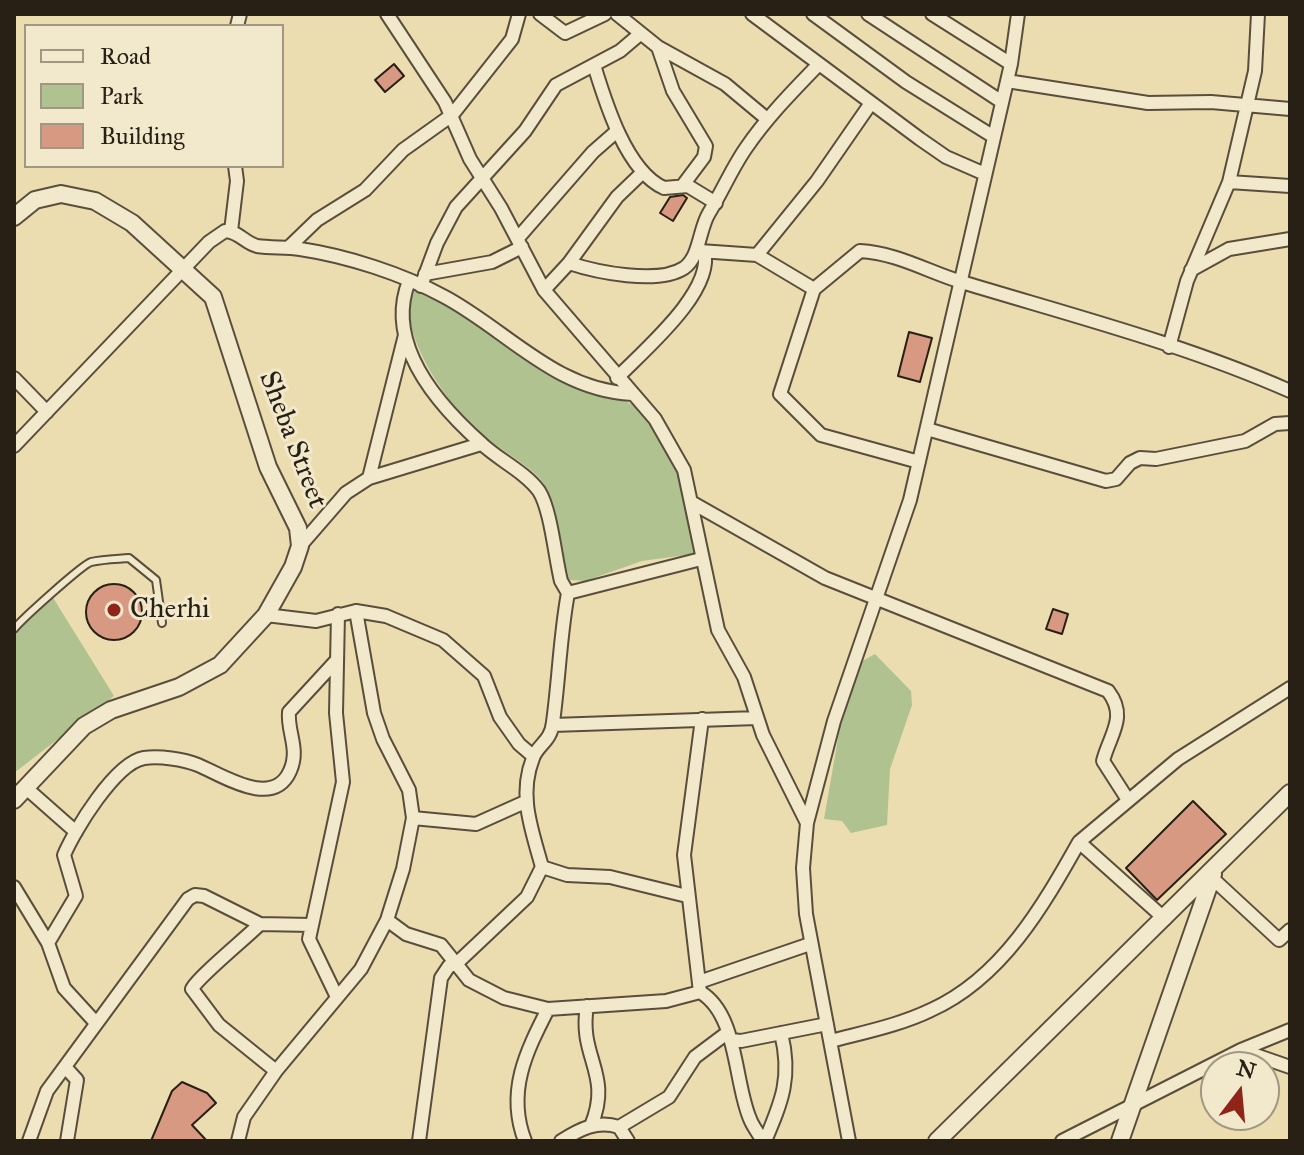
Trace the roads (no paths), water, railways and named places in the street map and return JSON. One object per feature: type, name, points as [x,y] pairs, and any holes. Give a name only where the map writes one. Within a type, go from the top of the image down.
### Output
[{"type":"street","points":[[387,14],[396,20],[452,115],[470,159],[520,242],[544,290],[655,419],[677,452],[691,502],[718,630],[744,677],[757,718],[807,823]]},
{"type":"street","points":[[288,248],[317,220],[365,190],[403,150],[452,115],[512,39],[519,14],[538,14],[565,33],[605,14]]},
{"type":"street","points":[[617,14],[658,47],[710,74],[767,119]]},
{"type":"street","points":[[752,14],[946,157],[985,174]]},
{"type":"street","points":[[813,14],[906,82],[994,137]]},
{"type":"street","points":[[868,14],[1002,102]]},
{"type":"street","points":[[932,14],[1011,64]]},
{"type":"street","points":[[849,1141],[810,944],[803,868],[807,823],[834,721],[876,601],[919,462],[1011,64],[1017,14]]},
{"type":"street","points":[[1169,347],[1191,270],[1229,182],[1257,55],[1258,14]]},
{"type":"street","points":[[369,478],[405,335],[403,295],[418,280],[456,207],[467,193],[484,181],[525,131],[556,85],[594,65],[640,34]]},
{"type":"street","points":[[658,47],[673,91],[706,146],[704,157],[683,185]]},
{"type":"street","points":[[617,378],[673,322],[699,284],[707,262],[700,251],[701,226],[744,150],[767,119],[819,64]]},
{"type":"street","points":[[594,65],[617,131],[643,172],[664,188],[683,185],[716,203]]},
{"type":"street","points":[[1007,81],[1148,103],[1290,109]]},
{"type":"street","points":[[757,255],[817,181],[871,103]]},
{"type":"street","points":[[418,280],[492,262],[520,242],[606,138],[617,131]]},
{"type":"street","points":[[231,231],[237,181],[235,168]]},
{"type":"street","points":[[544,290],[569,263],[617,197],[643,172]]},
{"type":"street","points":[[1229,182],[1290,186]]},
{"type":"street","points":[[14,217],[35,200],[61,194],[95,201],[132,223],[186,270]]},
{"type":"street","points":[[14,446],[186,270],[209,242],[220,233],[231,231],[253,245],[288,248],[418,280],[554,370],[588,386],[632,394]]},
{"type":"street","points":[[1191,270],[1229,249],[1290,239]]},
{"type":"street","points":[[700,251],[757,255],[814,289]]},
{"type":"street","points":[[569,263],[593,271],[661,274],[680,270],[700,251]]},
{"type":"street","points":[[919,462],[821,435],[780,394],[814,289],[860,251],[909,262],[960,282],[1169,347],[1290,391]]},
{"type":"street","name":"Sheba Street","points":[[20,794],[84,726],[111,710],[179,687],[220,665],[266,615],[293,567],[300,546],[298,528],[268,467],[213,297],[186,270]]},
{"type":"street","points":[[405,335],[428,389],[481,444],[540,492],[561,581],[568,593],[559,637],[553,725],[547,743],[533,756],[525,802],[542,867],[527,897],[456,964],[449,966],[441,978],[419,1141]]},
{"type":"street","points":[[14,378],[47,412]]},
{"type":"street","points":[[927,429],[1106,481],[1116,479],[1130,463],[1140,458],[1156,459],[1245,441],[1275,424],[1290,423]]},
{"type":"street","points":[[300,546],[346,493],[369,478],[481,444]]},
{"type":"street","points":[[691,502],[825,578],[876,601],[1108,691],[1116,702],[1119,718],[1103,761],[1128,800]]},
{"type":"street","points":[[568,593],[701,559]]},
{"type":"street","points":[[266,615],[316,621],[356,611],[386,616],[443,640],[484,676],[500,717],[519,744],[533,756]]},
{"type":"street","points":[[238,1141],[244,1117],[336,995],[352,983],[387,920],[413,818],[409,790],[383,739],[374,713],[356,611]]},
{"type":"street","points":[[336,995],[309,939],[343,782],[335,662],[338,614]]},
{"type":"street","points":[[48,943],[76,896],[63,860],[76,832],[118,776],[143,758],[183,760],[234,783],[264,790],[275,788],[290,773],[296,752],[289,712],[335,662]]},
{"type":"street","points":[[831,1041],[935,1009],[981,977],[1014,943],[1043,905],[1079,842],[1178,759],[1290,688]]},
{"type":"street","points":[[553,725],[757,718]]},
{"type":"street","points":[[702,719],[685,830],[687,896],[699,987],[714,1005],[729,1036],[750,1120],[764,1141]]},
{"type":"street","points":[[20,794],[76,832]]},
{"type":"street","points":[[937,1141],[1288,799]]},
{"type":"street","points":[[413,818],[476,824],[525,802]]},
{"type":"street","points":[[1079,842],[1165,919]]},
{"type":"street","points":[[542,867],[567,875],[610,877],[687,896]]},
{"type":"street","points":[[1213,874],[1290,951]]},
{"type":"street","points":[[1120,1141],[1213,874]]},
{"type":"street","points":[[14,887],[48,943],[64,988],[96,1023]]},
{"type":"street","points":[[29,1141],[47,1091],[172,918],[195,895],[204,896],[260,924],[311,925]]},
{"type":"street","points":[[387,920],[406,934],[436,942],[469,980],[504,998],[548,1009],[666,1001],[810,944]]},
{"type":"street","points":[[260,924],[220,963],[199,977],[192,989],[219,1025],[276,1071]]},
{"type":"street","points":[[1279,940],[1290,930]]},
{"type":"street","points":[[587,1006],[584,1032],[601,1087],[591,1126]]},
{"type":"street","points":[[525,1141],[518,1124],[519,1073],[524,1055],[548,1009]]},
{"type":"street","points":[[729,1036],[741,1041],[827,1024]]},
{"type":"street","points":[[1062,1141],[1241,1050],[1290,1030]]},
{"type":"street","points":[[764,1141],[780,1106],[788,1071],[781,1033]]},
{"type":"street","points":[[561,1141],[591,1126],[619,1127],[669,1097],[695,1057],[729,1036]]},
{"type":"street","points":[[1241,1050],[1290,1067]]},
{"type":"street","points":[[66,1068],[77,1080],[67,1141]]},
{"type":"street","points":[[619,1127],[628,1141]]},
{"type":"lane","points":[[14,629],[27,612],[52,596],[87,563],[129,558],[156,580],[162,623]]},
{"type":"place","name":"Cherhi","points":[[114,610]]}]
